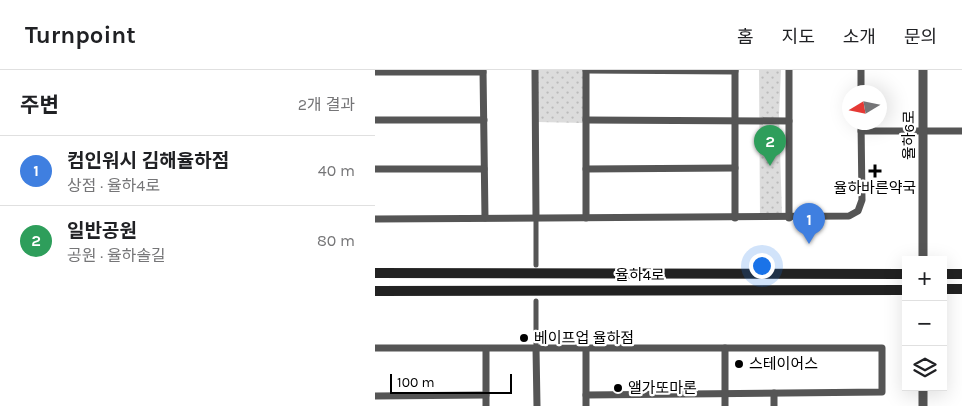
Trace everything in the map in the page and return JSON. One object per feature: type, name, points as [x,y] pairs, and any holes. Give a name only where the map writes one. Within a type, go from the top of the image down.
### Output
[{"type":"main road","name":"율하4로","points":[[375,273],[902,274]]},
{"type":"main road","points":[[947,274],[962,274]]},
{"type":"main road","name":"율하4로","points":[[375,290],[902,290]]},
{"type":"main road","points":[[947,290],[962,290]]},
{"type":"street","points":[[535,70],[536,265]]},
{"type":"street","points":[[586,218],[587,70],[735,70],[735,218]]},
{"type":"street","points":[[789,70],[789,218]]},
{"type":"street","points":[[861,70],[861,85]]},
{"type":"street","name":"율하6로","points":[[923,70],[923,256]]},
{"type":"street","points":[[375,72],[483,71],[485,218]]},
{"type":"street","points":[[375,120],[484,120]]},
{"type":"street","points":[[586,120],[789,121]]},
{"type":"street","points":[[375,219],[844,217],[858,211],[862,200],[861,131],[962,131]]},
{"type":"street","points":[[586,168],[735,168]]},
{"type":"street","points":[[375,169],[484,169]]},
{"type":"street","points":[[536,301],[537,406]]},
{"type":"street","points":[[375,348],[882,348],[882,392],[586,395]]},
{"type":"street","points":[[586,348],[586,406]]},
{"type":"street","points":[[725,348],[725,406]]},
{"type":"street","points":[[486,349],[486,406]]},
{"type":"street","points":[[923,391],[923,406]]},
{"type":"street","points":[[774,393],[774,406]]},
{"type":"street","points":[[375,396],[486,395]]},
{"type":"shaded area","points":[[536,70],[585,70],[585,123],[537,122]]},
{"type":"shaded area","points":[[759,70],[781,70],[779,115],[782,217],[760,218]]},
{"type":"place","name":"일반공원","points":[[770,166]]},
{"type":"place","name":"율하바른약국","points":[[875,171]]},
{"type":"place","name":"컴인워시 김해율하점","points":[[809,244]]},
{"type":"place","name":"베이프업 율하점","points":[[524,338]]},
{"type":"place","name":"스테이어스","points":[[739,364]]},
{"type":"place","name":"앨가또마론","points":[[618,388]]}]
